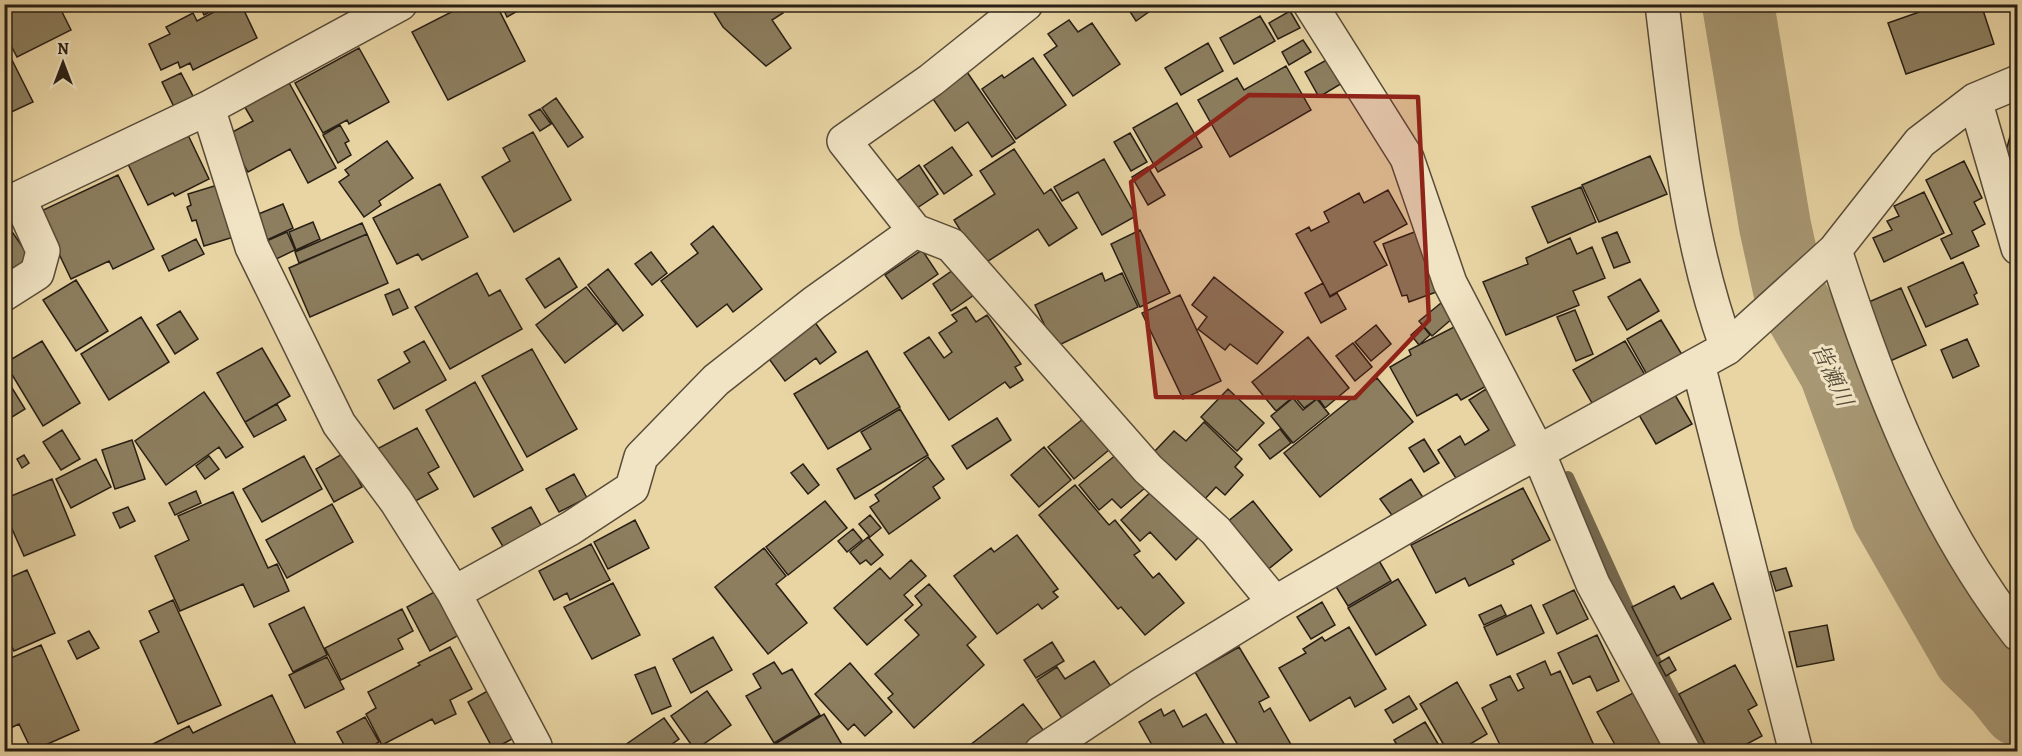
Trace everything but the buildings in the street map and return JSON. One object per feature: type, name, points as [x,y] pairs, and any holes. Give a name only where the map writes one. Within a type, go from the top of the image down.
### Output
[{"type":"street","points":[[4,294],[37,273],[43,251],[19,198],[208,108],[400,4]]},
{"type":"street","points":[[1026,4],[931,80],[844,141],[915,231],[951,245],[1148,469],[1216,531],[1275,603]]},
{"type":"street","points":[[1310,4],[1407,158],[1450,284],[1538,452],[1593,584],[1683,752]]},
{"type":"street","points":[[1662,4],[1682,172],[1714,312],[1727,348]]},
{"type":"street","points":[[1041,752],[1142,685],[1275,603],[1453,499],[1727,348],[1835,250],[1920,142],[1974,100],[2018,82]]},
{"type":"street","points":[[1974,100],[2018,248]]},
{"type":"street","points":[[208,108],[252,247],[339,423],[396,501],[454,594],[535,746],[536,752]]},
{"type":"street","points":[[454,594],[571,528],[633,488],[641,457],[716,380],[814,303],[915,231]]},
{"type":"street","points":[[1835,250],[1870,353],[1940,513],[1996,605],[2018,634]]},
{"type":"street","points":[[1698,364],[1796,752]]},
{"type":"highlighted area","points":[[1249,95],[1418,97],[1429,320],[1355,398],[1156,397],[1131,182]]},
{"type":"waterway","name":"皆瀬川","points":[[1738,4],[1775,226],[1790,294],[1835,372],[1887,514],[1969,657],[1999,686],[2018,710]]},
{"type":"waterway","points":[[1568,477],[1629,611],[1703,752]]}]
